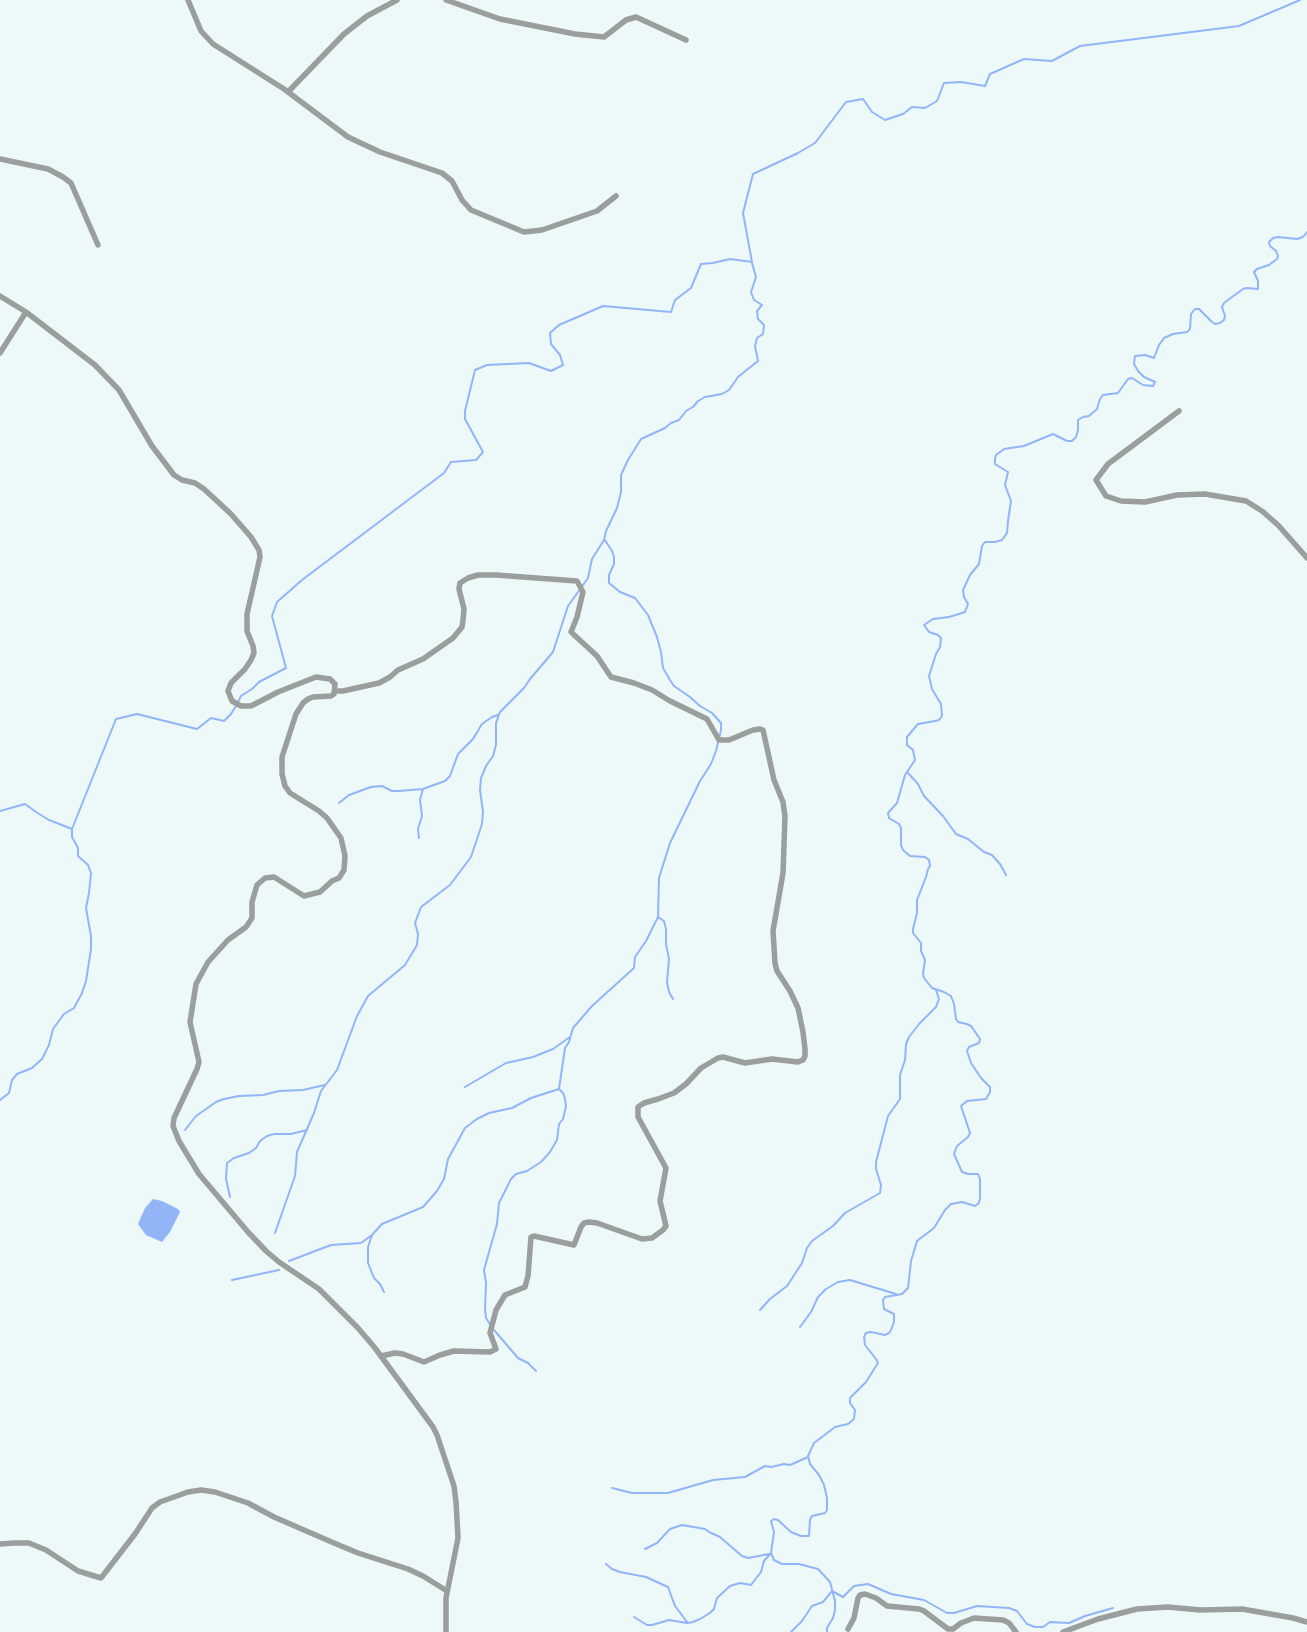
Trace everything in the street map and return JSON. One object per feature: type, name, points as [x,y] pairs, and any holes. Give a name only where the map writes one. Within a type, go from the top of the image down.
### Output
[{"type":"street","points":[[188,0],[201,31],[212,44],[288,92],[348,137],[380,152],[442,173],[452,181],[462,200],[471,210],[524,232],[542,230],[597,211],[616,196]]},
{"type":"street","points":[[288,92],[344,34],[367,16],[397,0]]},
{"type":"street","points":[[446,0],[500,18],[575,34],[604,37],[626,20],[636,17],[686,40]]},
{"type":"street","points":[[0,159],[48,169],[67,180],[98,245]]},
{"type":"street","points":[[0,296],[26,312],[95,365],[120,390],[152,446],[174,475],[182,480],[195,483],[212,496],[231,514],[251,537],[259,550],[260,563],[253,582],[247,614],[247,630],[254,653],[245,669],[231,683],[228,691],[232,700],[241,706],[251,706],[278,692],[316,677],[325,677],[334,681],[336,691]]},
{"type":"street","points":[[0,353],[26,312]]},
{"type":"street","points":[[1179,411],[1108,464],[1096,480],[1106,496],[1121,501],[1145,502],[1177,495],[1205,494],[1246,501],[1262,511],[1278,525],[1307,558]]},
{"type":"street","points":[[380,1356],[395,1353],[403,1354],[424,1362],[440,1354],[454,1351],[490,1352],[496,1349],[490,1333],[496,1310],[504,1296],[525,1287],[532,1237],[574,1245],[581,1227],[589,1222],[642,1239],[652,1238],[666,1226],[660,1200],[666,1168],[638,1117],[638,1107],[644,1103],[674,1093],[686,1084],[701,1068],[718,1058],[723,1057],[745,1063],[772,1059],[798,1062],[803,1060],[805,1056],[798,1008],[777,971],[775,963],[773,931],[783,873],[785,816],[784,802],[774,780],[763,730],[753,730],[729,740],[719,740],[707,719],[652,690],[611,677],[596,656],[571,632],[583,592],[576,581],[496,576],[468,578],[460,583],[459,589],[464,609],[463,620],[462,627],[454,638],[423,659],[398,670],[379,683],[336,691],[331,696],[313,697],[300,707],[282,757],[282,774],[285,786],[290,793],[319,811],[334,828],[344,845],[344,870],[339,878],[332,881],[320,892],[304,896],[274,877],[265,878],[257,885],[252,902],[252,918],[246,927],[228,940],[208,962],[196,984],[190,1022],[199,1062],[174,1118],[173,1126],[179,1141],[199,1174],[248,1232],[279,1262],[319,1289],[358,1328],[433,1427],[454,1486],[458,1538],[447,1591],[445,1609],[446,1632]]},
{"type":"street","points":[[0,1544],[14,1542],[29,1543],[46,1550],[78,1571],[101,1578],[152,1508],[160,1502],[188,1492],[201,1490],[214,1492],[248,1503],[274,1517],[334,1543],[408,1569],[447,1591]]},
{"type":"street","points":[[848,1629],[854,1618],[858,1598],[860,1595],[865,1594],[876,1598],[887,1606],[924,1611],[948,1630],[974,1618],[1003,1620],[1010,1623],[1016,1632]]},
{"type":"street","points":[[1064,1632],[1098,1619],[1130,1611],[1168,1607],[1200,1610],[1242,1609],[1307,1622]]},
{"type":"water","points":[[153,1199],[162,1201],[178,1209],[180,1212],[170,1232],[162,1242],[146,1235],[138,1224],[145,1208]]},
{"type":"waterway","points":[[238,702],[241,696],[259,682],[286,668],[272,616],[277,602],[302,580],[444,473],[451,462],[476,460],[483,452],[465,419],[465,411],[475,370],[487,365],[529,363],[551,371],[563,365],[560,355],[551,344],[550,333],[559,325],[603,306],[671,312],[675,300],[691,288],[701,264],[730,259],[752,262],[743,213],[753,174],[815,143],[846,102],[863,99],[872,112],[885,120],[903,114],[912,107],[925,108],[937,101],[944,83],[961,82],[985,86],[990,74],[1024,59],[1052,61],[1080,46],[1239,26],[1300,0]]},
{"type":"waterway","points":[[827,1632],[835,1610],[835,1601],[830,1582],[818,1569],[799,1564],[782,1564],[774,1560],[771,1553],[774,1532],[771,1521],[774,1519],[778,1520],[791,1532],[801,1536],[809,1536],[812,1516],[825,1513],[827,1510],[824,1485],[810,1464],[808,1456],[814,1443],[835,1427],[848,1424],[854,1419],[855,1410],[850,1403],[850,1398],[866,1382],[878,1363],[865,1345],[864,1337],[866,1333],[871,1332],[885,1335],[891,1330],[894,1314],[884,1309],[883,1300],[885,1297],[902,1294],[908,1288],[911,1261],[917,1241],[934,1228],[951,1204],[962,1202],[975,1206],[979,1203],[980,1198],[980,1179],[978,1174],[962,1172],[954,1154],[957,1146],[970,1133],[961,1106],[967,1101],[986,1099],[990,1092],[990,1087],[971,1063],[967,1051],[969,1047],[979,1043],[980,1039],[971,1026],[958,1022],[951,996],[932,988],[924,978],[925,960],[921,951],[921,943],[913,933],[913,929],[917,913],[917,900],[930,866],[929,860],[925,857],[910,856],[903,850],[901,845],[901,828],[899,824],[889,818],[888,813],[897,803],[905,775],[915,760],[913,750],[907,745],[907,737],[918,724],[939,720],[942,716],[941,704],[932,689],[929,676],[940,647],[941,638],[929,632],[924,625],[933,619],[965,612],[968,604],[963,590],[970,575],[979,564],[982,546],[985,542],[1002,540],[1007,533],[1011,501],[1005,485],[1008,472],[995,464],[996,455],[1004,449],[1024,446],[1053,434],[1067,441],[1072,441],[1076,437],[1078,420],[1089,416],[1097,409],[1103,395],[1118,393],[1128,379],[1132,378],[1143,385],[1153,386],[1155,382],[1144,377],[1138,371],[1134,364],[1135,356],[1145,355],[1154,358],[1164,338],[1173,334],[1187,332],[1190,329],[1191,314],[1195,309],[1199,309],[1215,324],[1220,323],[1224,320],[1225,316],[1222,307],[1224,303],[1243,289],[1258,289],[1258,281],[1254,272],[1277,259],[1276,251],[1270,246],[1269,242],[1273,238],[1278,237],[1297,239],[1303,237],[1307,232]]},
{"type":"waterway","points":[[275,1233],[295,1176],[297,1152],[314,1113],[321,1091],[337,1070],[357,1016],[368,996],[405,965],[417,945],[418,934],[415,923],[421,907],[450,885],[471,857],[482,824],[481,778],[493,756],[496,745],[496,723],[500,712],[524,688],[553,652],[568,606],[588,578],[592,559],[604,540],[606,531],[617,508],[621,492],[621,475],[628,460],[641,439],[679,420],[686,411],[705,397],[722,394],[729,390],[738,377],[758,361],[755,346],[757,338],[763,334],[764,325],[758,319],[757,311],[762,305],[754,300],[751,292],[756,277],[752,263]]},
{"type":"waterway","points":[[289,1261],[331,1245],[361,1243],[382,1224],[423,1207],[437,1191],[444,1179],[448,1159],[465,1128],[489,1113],[512,1108],[531,1098],[559,1089],[565,1048],[573,1028],[592,1006],[634,968],[635,957],[646,941],[658,917],[659,878],[670,843],[700,781],[711,764],[716,751],[721,723],[712,713],[674,686],[670,680],[663,668],[657,637],[648,615],[635,598],[620,592],[609,583],[609,575],[614,564],[614,557],[605,540]]},
{"type":"waterway","points":[[0,811],[25,804],[49,820],[72,829],[116,719],[137,714],[197,729],[211,718],[224,721],[236,706]]},
{"type":"waterway","points":[[339,803],[349,795],[371,787],[382,786],[392,791],[399,791],[423,789],[445,781],[450,776],[458,754],[473,739],[482,724],[498,715]]},
{"type":"waterway","points":[[908,773],[918,784],[924,796],[943,816],[956,834],[968,839],[984,852],[992,855],[1006,875]]},
{"type":"waterway","points":[[419,838],[418,829],[422,816],[420,800],[423,789]]},
{"type":"waterway","points":[[0,1100],[9,1093],[12,1080],[17,1074],[32,1068],[42,1059],[49,1045],[53,1029],[64,1014],[74,1008],[86,981],[91,949],[91,936],[86,908],[91,873],[88,865],[78,856],[78,848],[72,837],[72,829]]},
{"type":"waterway","points":[[658,917],[664,921],[666,929],[669,959],[667,982],[673,999]]},
{"type":"waterway","points":[[760,1310],[770,1299],[787,1286],[802,1263],[807,1248],[812,1241],[833,1226],[845,1213],[880,1193],[881,1185],[876,1162],[888,1116],[900,1099],[900,1075],[905,1060],[906,1044],[919,1024],[936,1007],[939,999],[936,990]]},
{"type":"waterway","points":[[465,1087],[506,1063],[533,1057],[553,1049],[570,1037]]},
{"type":"waterway","points":[[185,1130],[196,1116],[216,1102],[224,1099],[263,1095],[279,1091],[303,1090],[325,1085]]},
{"type":"waterway","points":[[491,1326],[486,1318],[484,1270],[497,1224],[499,1203],[511,1179],[516,1174],[527,1171],[541,1162],[557,1140],[559,1124],[563,1119],[566,1106],[563,1093],[559,1089]]},
{"type":"waterway","points":[[230,1197],[226,1179],[227,1163],[234,1158],[249,1153],[267,1136],[291,1134],[307,1130]]},
{"type":"waterway","points":[[372,1235],[368,1247],[368,1263],[374,1278],[384,1292]]},
{"type":"waterway","points":[[232,1280],[279,1270]]},
{"type":"waterway","points":[[800,1327],[811,1312],[818,1297],[826,1289],[838,1282],[850,1280],[896,1294]]},
{"type":"waterway","points":[[494,1330],[518,1358],[528,1363],[536,1371]]},
{"type":"waterway","points":[[612,1488],[632,1493],[668,1493],[713,1480],[745,1477],[765,1466],[790,1465],[808,1457]]},
{"type":"waterway","points":[[645,1549],[657,1543],[670,1529],[682,1525],[705,1529],[720,1537],[742,1556],[748,1558],[769,1554]]},
{"type":"waterway","points":[[634,1617],[647,1625],[669,1620],[687,1623],[700,1619],[714,1609],[717,1598],[730,1586],[740,1583],[751,1585],[761,1572],[764,1561],[771,1553]]},
{"type":"waterway","points":[[606,1564],[620,1572],[646,1577],[668,1587],[675,1606],[687,1622]]},
{"type":"waterway","points":[[791,1632],[802,1621],[812,1606],[823,1602],[832,1591],[843,1597],[854,1586],[868,1584],[891,1594],[924,1600],[947,1613],[954,1613],[977,1606],[1009,1608],[1017,1611],[1027,1624],[1035,1627],[1043,1627],[1050,1622],[1069,1623],[1113,1608]]}]
